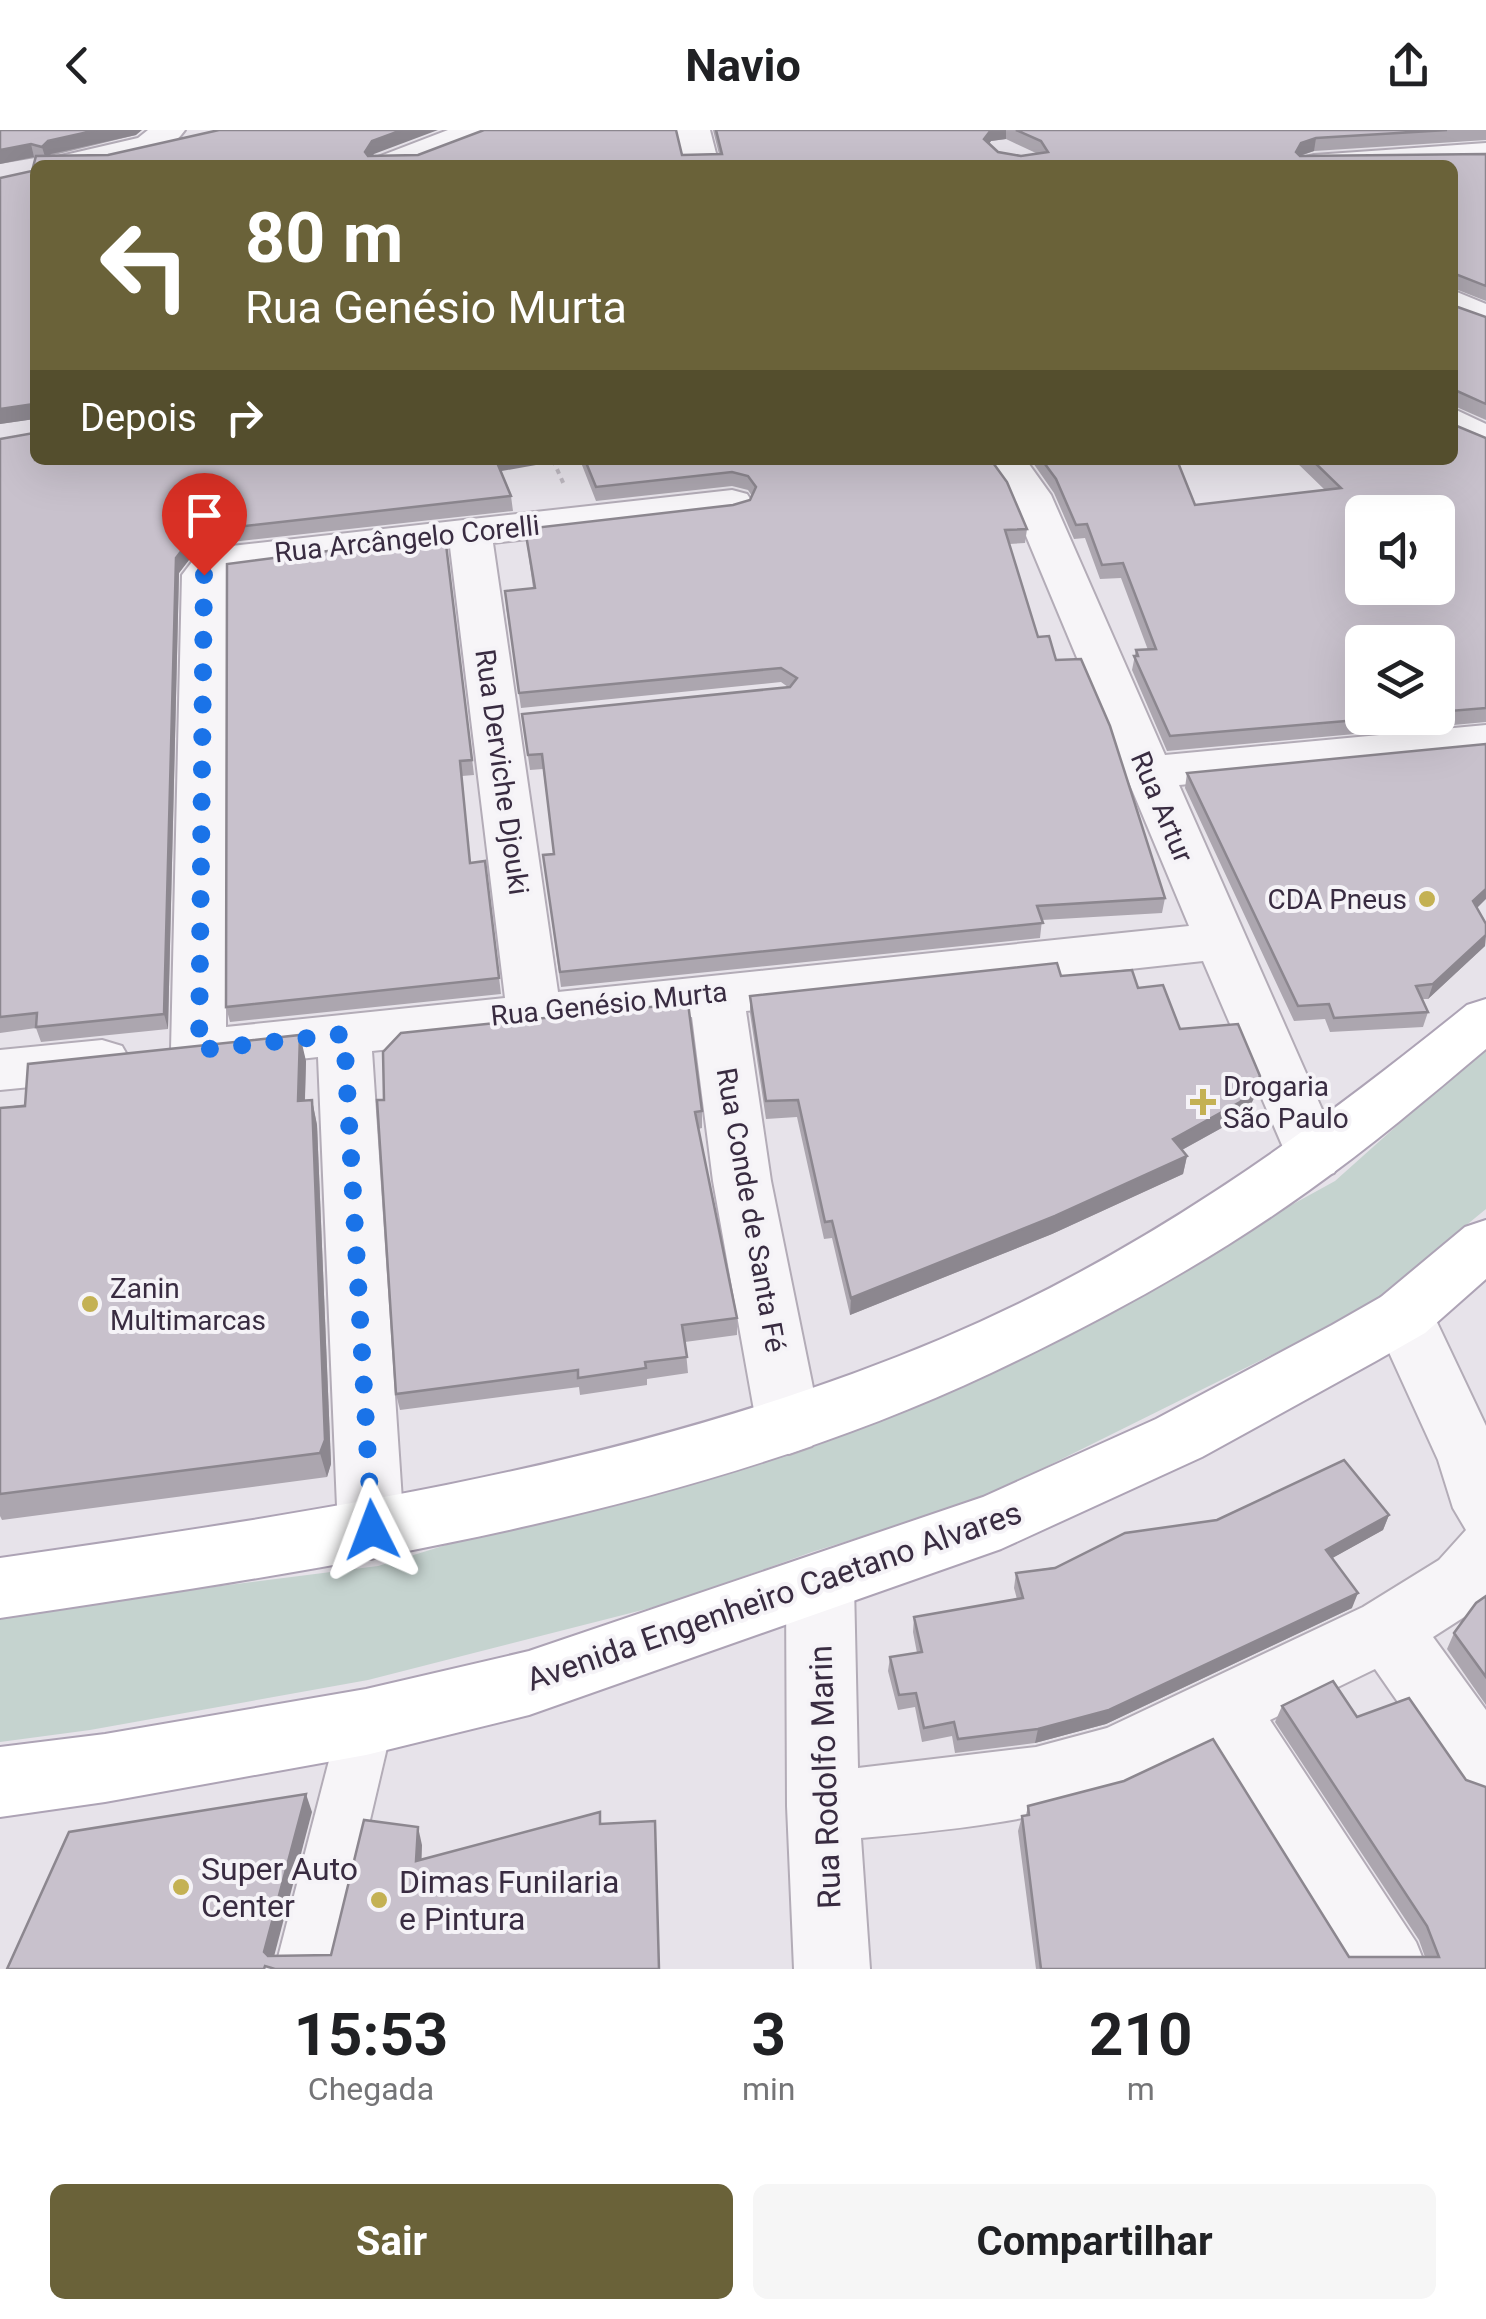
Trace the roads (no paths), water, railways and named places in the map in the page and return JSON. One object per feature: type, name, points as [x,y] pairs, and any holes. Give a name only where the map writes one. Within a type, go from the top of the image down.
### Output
[{"type":"main road","points":[[0,1588],[372,1530],[636,1471],[789,1427],[987,1346],[1093,1294],[1219,1220],[1314,1157],[1486,1018]]},
{"type":"main road","name":"Avenida Engenheiro Caetano Alvares","points":[[0,1782],[105,1768],[366,1722],[529,1683],[1001,1520],[1179,1438],[1403,1315],[1486,1244]]},
{"type":"street","points":[[399,160],[478,130]]},
{"type":"street","points":[[693,130],[701,160]]},
{"type":"street","points":[[89,160],[164,145]]},
{"type":"street","points":[[1386,160],[1486,153]]},
{"type":"street","points":[[1458,304],[1486,319]]},
{"type":"street","points":[[1458,323],[1486,319]]},
{"type":"street","points":[[1458,424],[1486,441]]},
{"type":"street","name":"Rua Artur","points":[[1009,465],[1030,494],[1314,1157]]},
{"type":"street","name":"Rua Arcângelo Corelli","points":[[199,1050],[204,575],[208,568],[222,560],[732,503]]},
{"type":"street","name":"Rua Derviche Djouki","points":[[470,532],[534,1012]]},
{"type":"street","points":[[1146,772],[1486,740]]},
{"type":"street","name":"Rua Genésio Murta","points":[[0,1070],[1219,941]]},
{"type":"street","name":"Rua Conde de Santa Fé","points":[[716,992],[742,1181],[789,1427]]},
{"type":"street","points":[[344,1034],[372,1530]]},
{"type":"street","points":[[1403,1315],[1470,1460],[1486,1508]]},
{"type":"street","points":[[823,1806],[952,1795],[1036,1782],[1117,1759],[1387,1629],[1463,1581],[1486,1552]]},
{"type":"street","name":"Rua Rodolfo Marin","points":[[820,1585],[823,1806],[832,1969]]},
{"type":"street","points":[[1387,1629],[1486,1769]]},
{"type":"street","points":[[1224,1710],[1389,1969]]},
{"type":"street","points":[[305,1969],[366,1722]]},
{"type":"place","name":"CDA Pneus","points":[[1427,899]]},
{"type":"place","name":"Drogaria São Paulo","points":[[1203,1102]]},
{"type":"place","name":"Zanin Multimarcas","points":[[90,1304]]},
{"type":"place","name":"Super Auto Center","points":[[181,1887]]},
{"type":"place","name":"Dimas Funilaria e Pintura","points":[[379,1900]]}]
